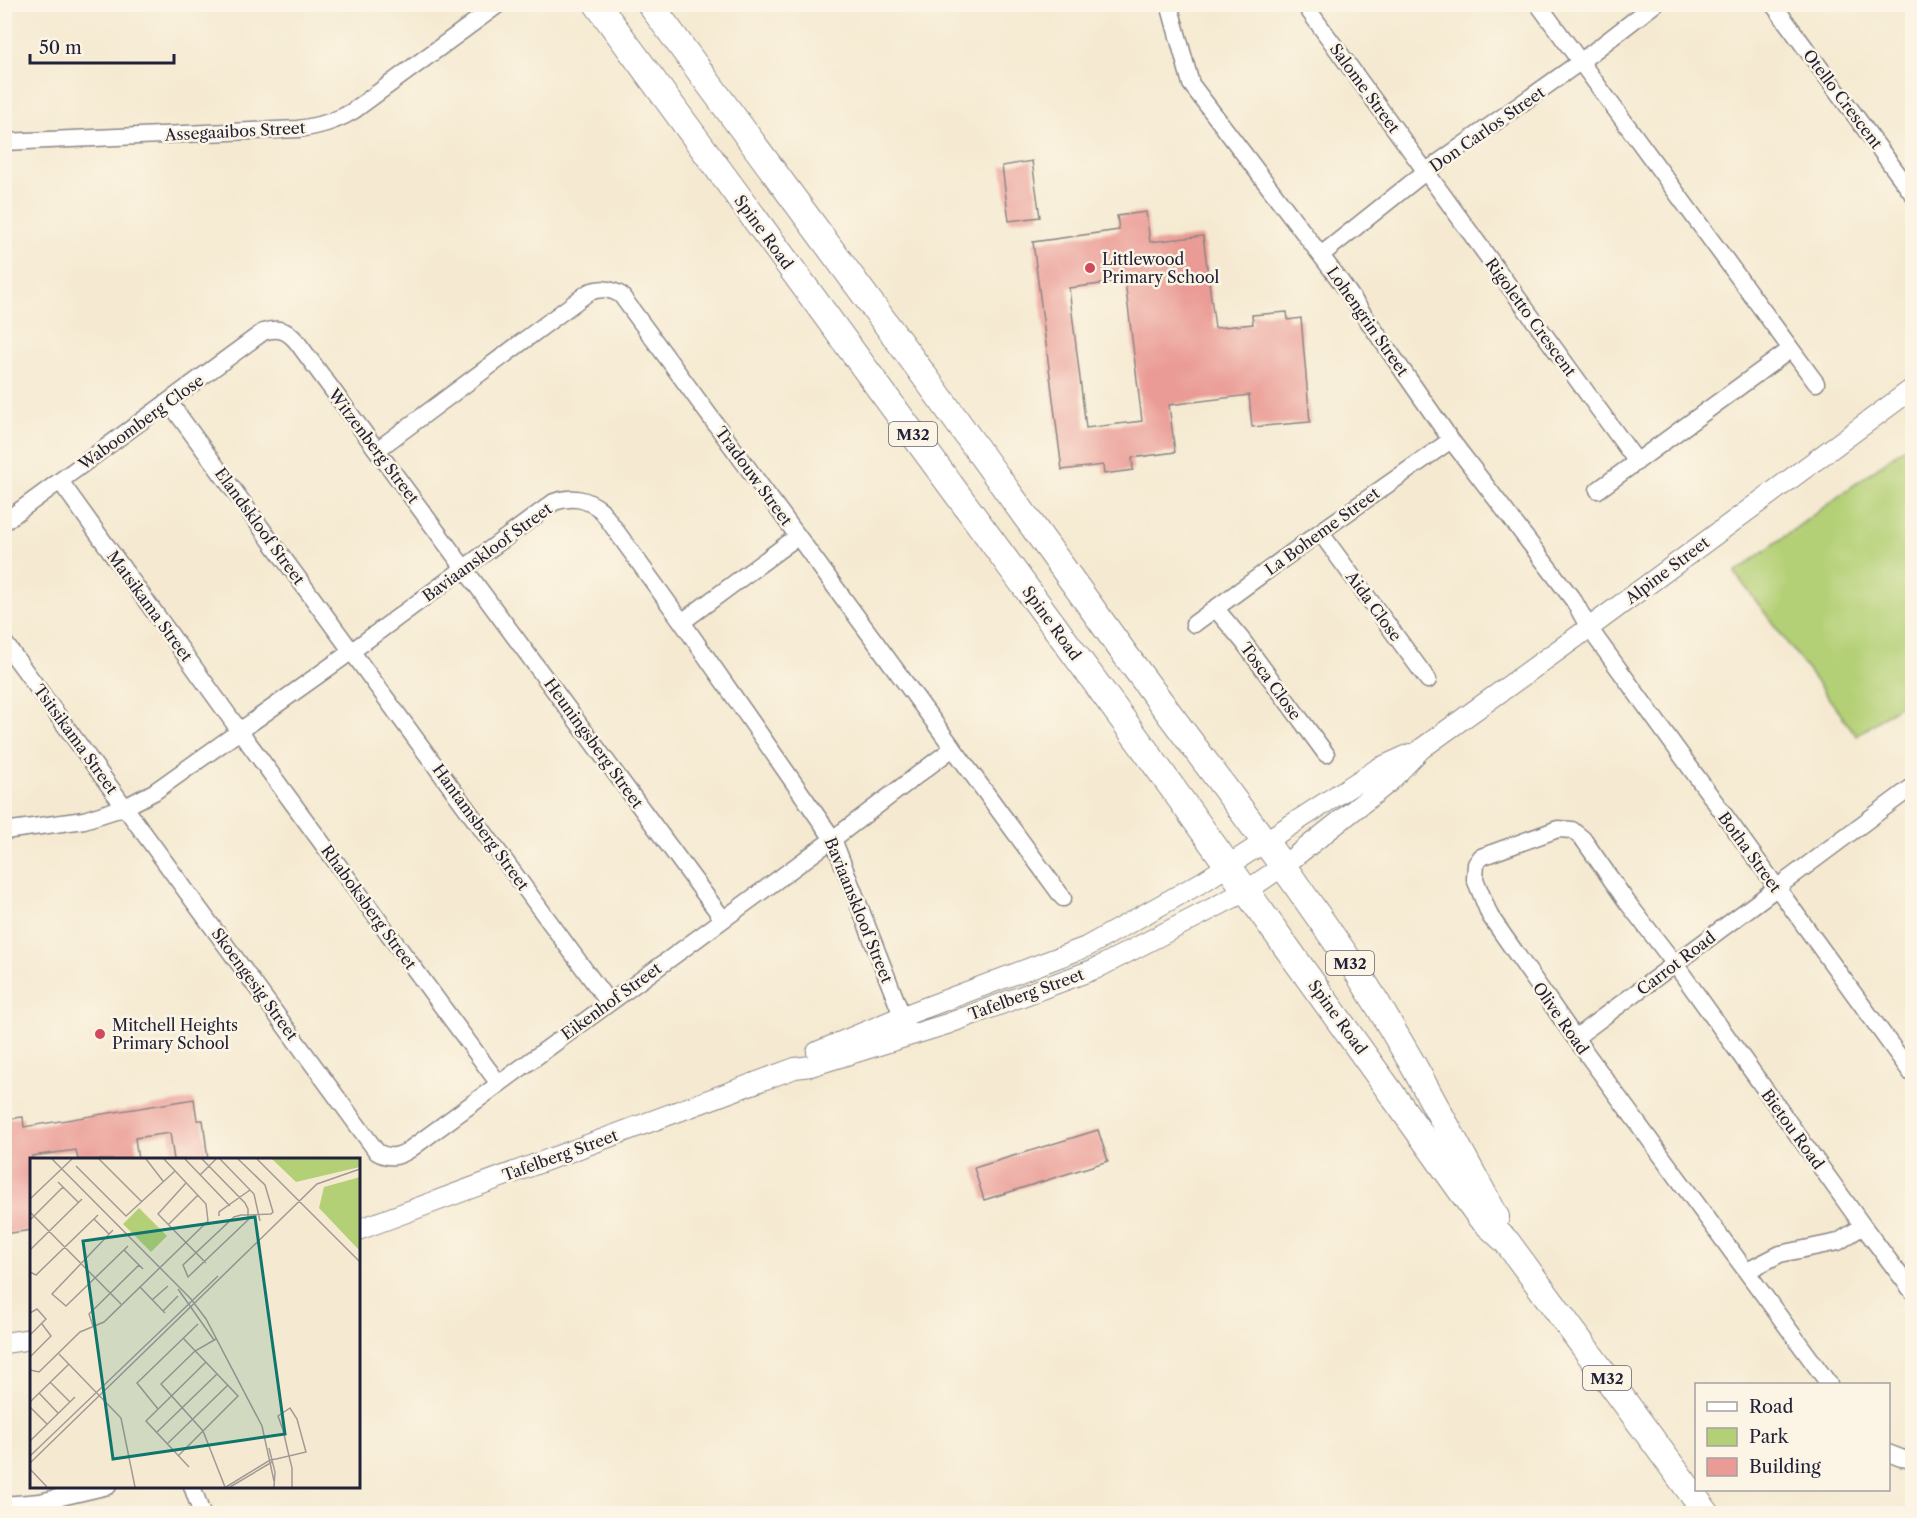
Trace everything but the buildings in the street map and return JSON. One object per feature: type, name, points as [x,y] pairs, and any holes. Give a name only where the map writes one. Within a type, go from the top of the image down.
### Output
[{"type":"main road","name":"Spine Road","points":[[597,4],[1143,747],[1392,1092],[1479,1217],[1507,1242],[1707,1514]]},
{"type":"main road","name":"Spine Road","points":[[650,4],[920,370],[1127,657],[1283,866],[1378,1005],[1492,1207],[1507,1242]]},
{"type":"street","name":"Assegaaibos Street","points":[[4,142],[298,129],[338,121],[499,4]]},
{"type":"street","name":"Lohengrin Street","points":[[1169,4],[1191,84],[1321,255],[1451,440],[1574,601],[1589,628]]},
{"type":"street","name":"Salome Street","points":[[1304,4],[1425,172]]},
{"type":"street","points":[[1538,4],[1816,382]]},
{"type":"street","name":"Don Carlos Street","points":[[1321,255],[1425,172],[1580,62],[1655,4]]},
{"type":"street","name":"Otello Crescent","points":[[1773,4],[1912,193]]},
{"type":"street","name":"Rigoletto Crescent","points":[[1425,172],[1636,462]]},
{"type":"street","name":"Tradouw Street","points":[[377,450],[589,292],[599,288],[611,289],[621,295],[1063,898]]},
{"type":"street","name":"Waboomberg Close","points":[[4,522],[263,332],[279,329]]},
{"type":"street","name":"Witzenberg Street","points":[[279,329],[287,331],[297,342],[465,568]]},
{"type":"street","points":[[1598,490],[1791,349]]},
{"type":"street","name":"Alpine Street","points":[[1283,866],[1388,783],[1421,749],[1912,389]]},
{"type":"street","name":"Elandskloof Street","points":[[169,402],[352,651]]},
{"type":"street","name":"La Boheme Street","points":[[1194,624],[1451,440]]},
{"type":"street","name":"Matsikama Street","points":[[60,481],[239,730]]},
{"type":"street","name":"Baviaanskloof Street","points":[[4,831],[84,820],[125,807],[154,792],[352,651],[554,502],[565,498],[582,499],[601,510],[833,839],[905,1025]]},
{"type":"street","name":"Aida Close","points":[[1320,532],[1428,680]]},
{"type":"street","points":[[682,622],[798,536]]},
{"type":"street","name":"Heuningsberg Street","points":[[465,568],[723,919]]},
{"type":"street","name":"Tosca Close","points":[[1215,608],[1242,640],[1326,754]]},
{"type":"street","name":"Botha Street","points":[[1589,628],[1912,1074]]},
{"type":"street","name":"Tsitsikama Street","points":[[4,642],[125,807]]},
{"type":"street","name":"Hantamsberg Street","points":[[352,651],[609,1003]]},
{"type":"street","name":"Rhaboksberg Street","points":[[239,730],[499,1084]]},
{"type":"street","name":"Eikenhof Street","points":[[387,1158],[409,1150],[833,839],[953,748]]},
{"type":"street","name":"Alpine Street","points":[[1264,841],[1379,768],[1421,749]]},
{"type":"street","name":"Carrot Road","points":[[1575,1038],[1912,787]]},
{"type":"street","name":"Skoengesig Street","points":[[125,807],[377,1152],[387,1158]]},
{"type":"street","name":"Olive Road","points":[[1675,964],[1627,902],[1583,839],[1572,830],[1558,829],[1481,857],[1476,864],[1475,879],[1490,916],[1575,1038],[1828,1383]]},
{"type":"street","name":"Tafelberg Street","points":[[360,1229],[795,1068],[808,1056],[905,1025],[1086,947],[1228,865],[1264,841]]},
{"type":"street","name":"Tafelberg Street","points":[[905,1025],[947,1024],[1095,969],[1246,891],[1283,866]]},
{"type":"street","name":"Bietou Road","points":[[1675,964],[1912,1292]]},
{"type":"street","points":[[1747,1271],[1780,1254],[1838,1242],[1863,1227]]},
{"type":"street","points":[[4,1343],[30,1339]]},
{"type":"street","points":[[1890,1454],[1912,1460]]},
{"type":"street","points":[[4,1505],[40,1502],[100,1488]]},
{"type":"street","points":[[193,1488],[202,1514]]},
{"type":"green space","points":[[1912,442],[1912,696],[1857,736],[1735,573]]},
{"type":"place","name":"Littlewood Primary School","points":[[1090,268]]},
{"type":"place","name":"Mitchell Heights Primary School","points":[[100,1034]]}]
